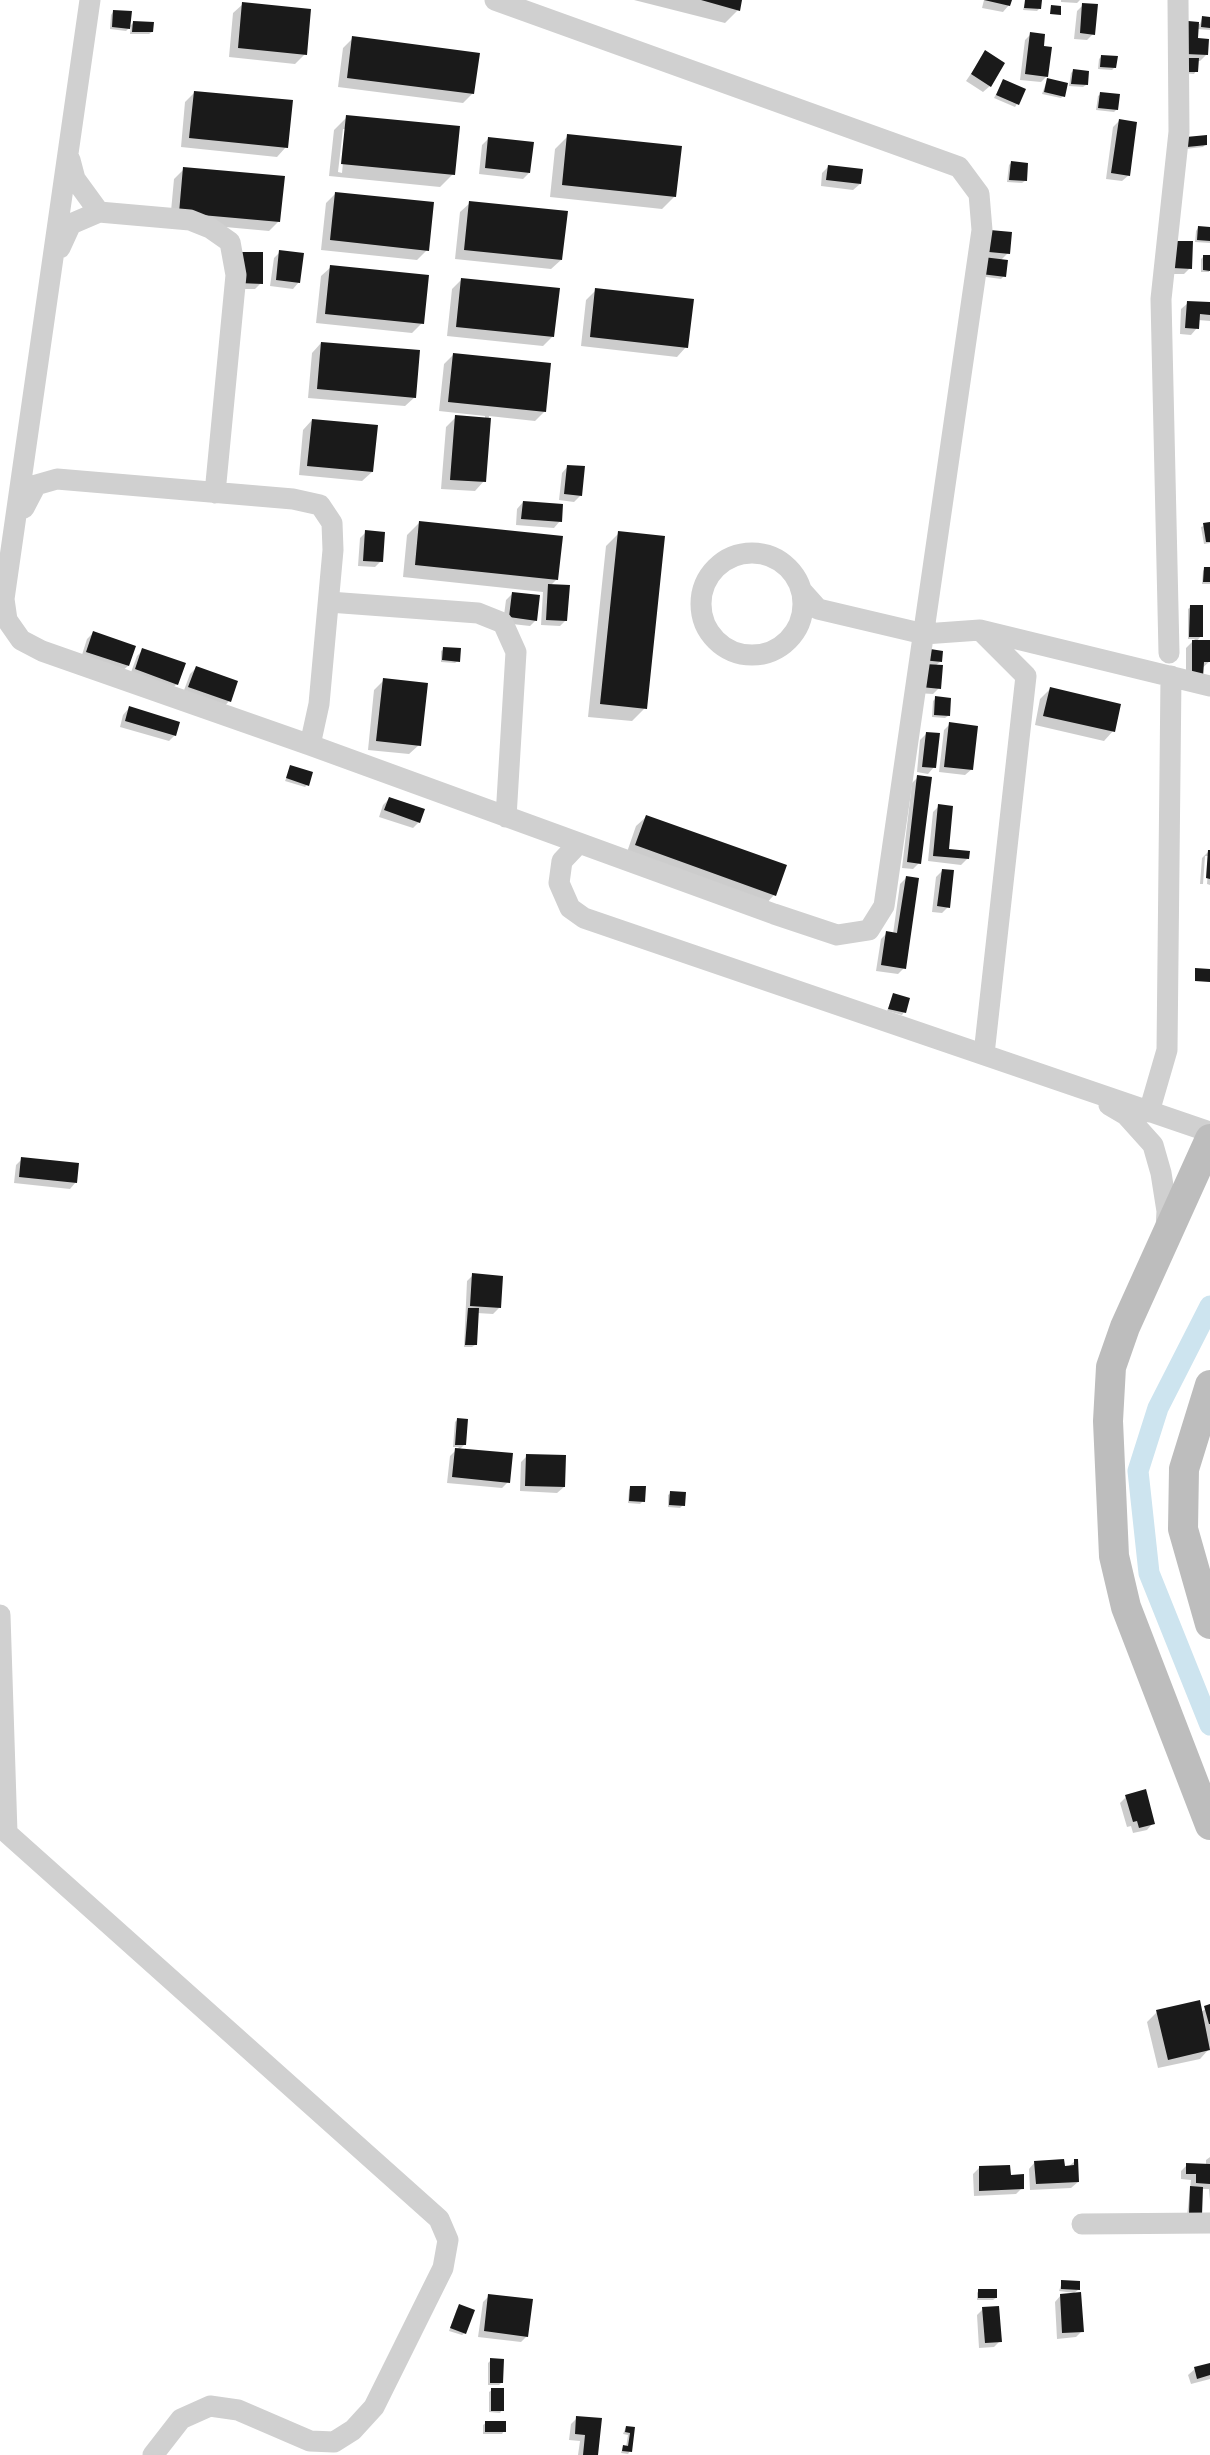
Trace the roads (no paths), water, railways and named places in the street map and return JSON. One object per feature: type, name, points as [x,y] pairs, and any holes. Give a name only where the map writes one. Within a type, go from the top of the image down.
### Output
[{"type":"street","points":[[90,0],[5,599],[7,620],[20,640],[42,651],[837,935],[869,930],[884,906],[982,230],[979,194],[959,167],[495,0]]},
{"type":"street","points":[[1169,653],[1161,299],[1180,132],[1178,0]]},
{"type":"street","points":[[68,155],[75,179],[99,212]]},
{"type":"street","points":[[52,265],[71,224],[99,212],[190,220],[210,228],[230,242],[236,275],[215,493]]},
{"type":"street","points":[[26,447],[32,460],[57,479]]},
{"type":"street","points":[[15,525],[36,485],[57,479],[293,499],[320,506],[332,523],[333,550],[319,704],[310,745]]},
{"type":"street","points":[[818,609],[783,645],[766,654],[745,656],[726,649],[711,636],[702,618],[700,598],[706,578],[719,563],[737,554],[758,552],[777,558],[792,571],[802,590],[818,609],[924,634],[980,630],[1210,686]]},
{"type":"street","points":[[797,629],[803,610],[802,590]]},
{"type":"street","points":[[329,601],[478,613],[503,623],[516,652],[506,817]]},
{"type":"street","points":[[980,630],[1026,676],[984,1054]]},
{"type":"street","points":[[1149,1112],[1167,1050],[1171,676]]},
{"type":"street","points":[[579,843],[562,861],[559,883],[570,908],[584,918],[1210,1132]]},
{"type":"street","points":[[1080,1088],[1126,1115],[1153,1144],[1165,1198],[1166,1232]]},
{"type":"street","points":[[1210,1139],[1125,1327],[1111,1367],[1108,1421],[1114,1556],[1126,1607],[1210,1825]]},
{"type":"street","points":[[1210,1385],[1184,1469],[1183,1529],[1210,1624]]},
{"type":"street","points":[[0,1615],[7,1833],[439,2219],[448,2240],[443,2268],[374,2407],[353,2430],[334,2442],[310,2441],[238,2410],[210,2406],[181,2419],[153,2455]]},
{"type":"street","points":[[1082,2224],[1210,2223]]},
{"type":"waterway","points":[[1210,1306],[1158,1408],[1138,1471],[1149,1573],[1210,1725]]}]
